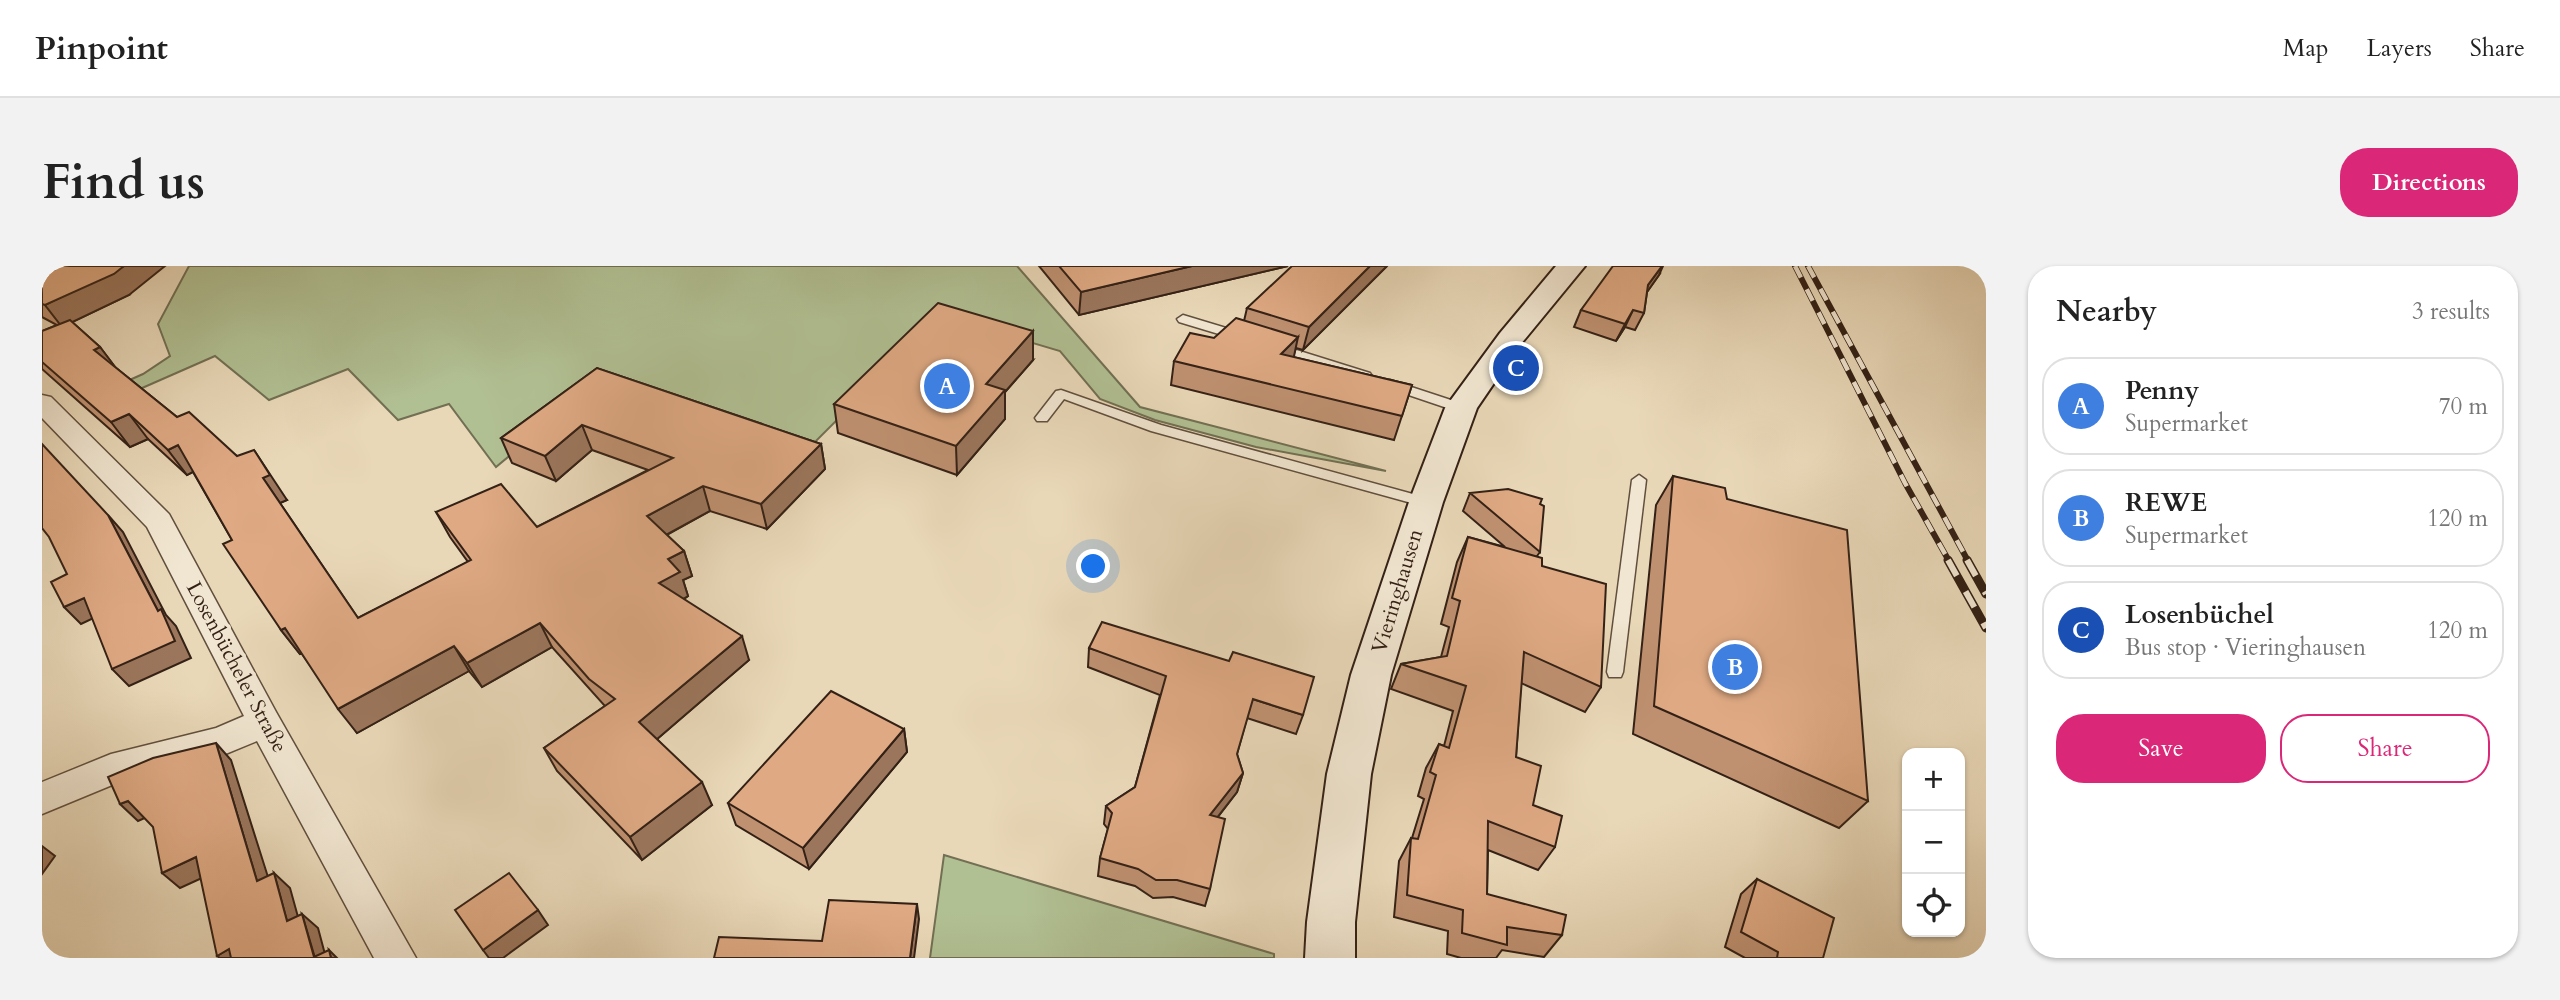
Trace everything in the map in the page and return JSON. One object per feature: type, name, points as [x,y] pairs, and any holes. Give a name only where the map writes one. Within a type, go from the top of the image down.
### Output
[{"type":"main road","name":"Vieringhausen","points":[[1330,958],[1349,774],[1371,675],[1426,502],[1461,408],[1510,339],[1570,266]]},
{"type":"street","name":"Losenbücheler Straße","points":[[42,403],[159,521],[264,722],[396,958]]},
{"type":"street","points":[[42,798],[111,769],[223,741],[264,722]]},
{"type":"lane","points":[[1183,319],[1461,408]]},
{"type":"lane","points":[[1042,418],[1061,394],[1156,428],[1426,502]]},
{"type":"lane","points":[[1615,672],[1639,480]]},
{"type":"green space","points":[[189,266],[1017,266],[1140,407],[1386,471],[1256,447],[1155,420],[1100,399],[1060,351],[941,316],[804,453],[577,400],[496,467],[449,404],[398,420],[348,369],[269,400],[215,356],[92,410],[82,401],[143,374],[170,356],[158,324]]},
{"type":"green space","points":[[944,855],[1274,954],[1274,958],[930,958]]},
{"type":"building","points":[[42,266],[124,266],[114,274],[45,305],[42,304]]},
{"type":"building","points":[[1059,266],[1192,266],[1081,292]]},
{"type":"building","points":[[1292,266],[1370,266],[1309,327],[1247,308]]},
{"type":"building","points":[[1613,266],[1662,266],[1648,285],[1644,313],[1633,310],[1625,324],[1581,310]]},
{"type":"building","points":[[938,303],[1033,331],[986,384],[1005,390],[956,446],[834,404]]},
{"type":"building","points":[[1236,318],[1298,337],[1281,354],[1412,385],[1402,416],[1174,361],[1190,333],[1214,338]]},
{"type":"building","points":[[70,320],[100,347],[94,350],[177,417],[189,412],[237,456],[254,450],[270,475],[263,478],[358,618],[471,560],[436,512],[501,484],[537,527],[673,458],[582,425],[545,456],[501,438],[597,368],[821,444],[761,504],[703,486],[647,516],[684,551],[668,559],[680,572],[659,583],[742,636],[639,722],[702,782],[630,837],[544,748],[615,699],[589,679],[540,623],[467,663],[454,646],[338,709],[285,628],[281,630],[223,544],[232,540],[178,445],[168,450],[129,414],[111,422],[42,362],[42,331]]},
{"type":"building","points":[[42,444],[108,515],[158,611],[161,609],[175,641],[112,669],[84,598],[64,607],[51,582],[67,574],[42,528]]},
{"type":"building","points":[[1673,476],[1725,488],[1727,499],[1847,530],[1868,801],[1654,706]]},
{"type":"building","points":[[1508,489],[1542,499],[1540,504],[1544,506],[1540,552],[1470,493]]},
{"type":"building","points":[[1468,537],[1542,558],[1542,566],[1606,584],[1601,687],[1524,652],[1516,757],[1541,766],[1533,805],[1562,816],[1555,847],[1488,821],[1487,894],[1566,915],[1562,935],[1507,927],[1507,945],[1462,933],[1463,910],[1407,895],[1411,838],[1418,839],[1436,775],[1430,772],[1439,744],[1449,748],[1466,686],[1401,664],[1447,656],[1460,601],[1452,598]]},
{"type":"building","points":[[1102,622],[1229,661],[1233,652],[1314,677],[1303,715],[1253,699],[1237,754],[1243,773],[1210,815],[1225,819],[1210,889],[1177,880],[1156,880],[1138,869],[1100,858],[1112,813],[1106,806],[1135,787],[1166,676],[1089,648]]},
{"type":"building","points":[[831,691],[904,729],[803,848],[728,803]]},
{"type":"building","points":[[216,743],[257,881],[274,873],[287,921],[302,914],[314,957],[329,950],[331,958],[231,958],[229,949],[217,956],[196,857],[162,873],[153,827],[128,801],[120,804],[108,777],[153,758]]},
{"type":"building","points":[[509,873],[538,910],[483,950],[455,910]]},
{"type":"building","points":[[1757,879],[1834,918],[1823,958],[1777,958],[1778,952],[1741,932]]},
{"type":"building","points":[[829,900],[917,904],[910,958],[714,958],[719,937],[822,941]]},
{"type":"railway","points":[[1795,266],[1905,483],[1949,561]]},
{"type":"railway","points":[[1808,266],[1968,561]]},
{"type":"railway","points":[[1948,560],[1986,628]]},
{"type":"railway","points":[[1967,560],[1986,594]]},
{"type":"place","name":"Losenbüchel","points":[[1516,368]]},
{"type":"place","name":"Penny","points":[[947,386]]},
{"type":"place","name":"REWE","points":[[1735,667]]}]
